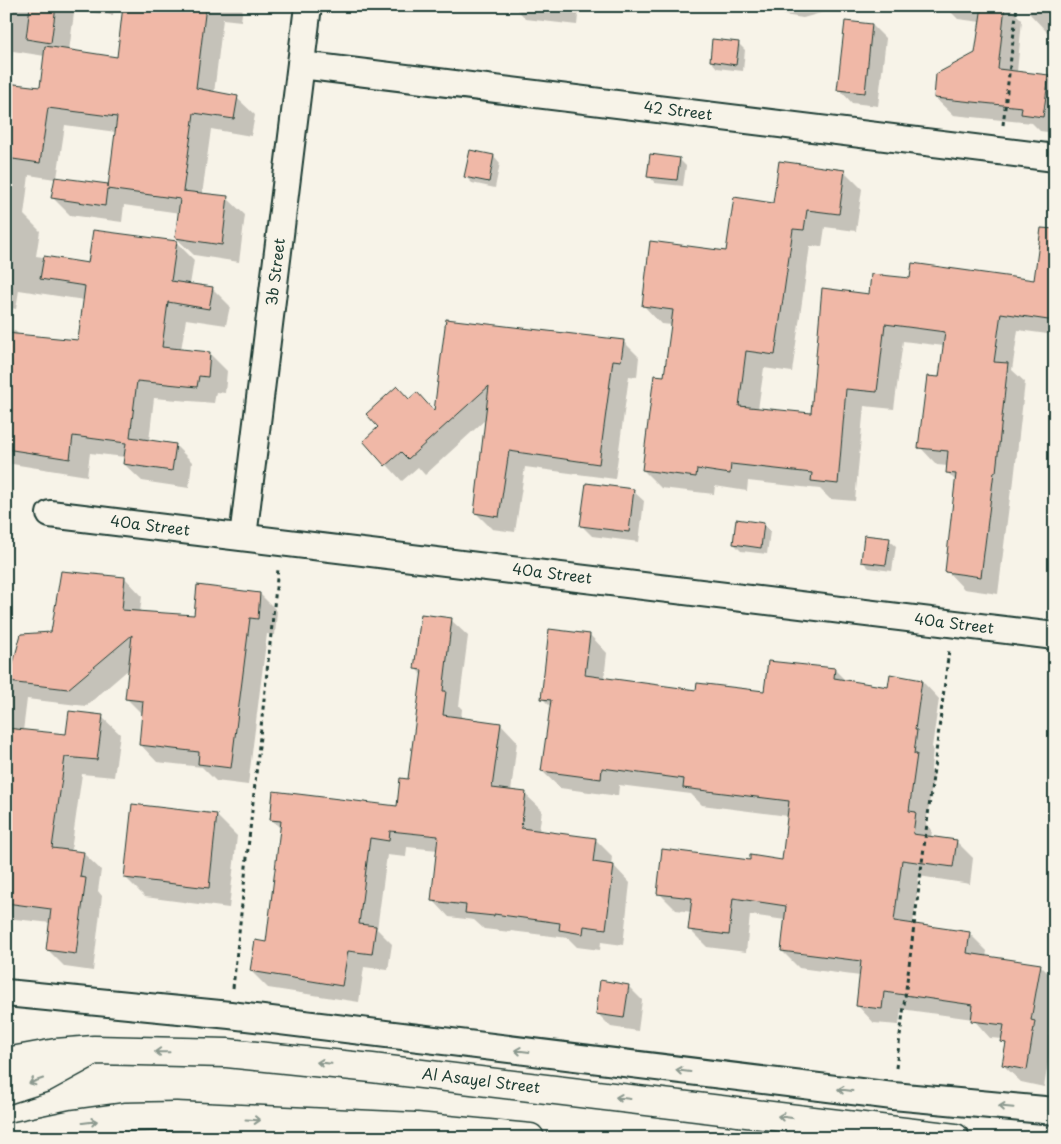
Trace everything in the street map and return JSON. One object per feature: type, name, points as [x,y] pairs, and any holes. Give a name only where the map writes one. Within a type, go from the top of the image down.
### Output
[{"type":"street","name":"3b Street","points":[[243,537],[308,6]]},
{"type":"street","name":"42 Street","points":[[301,65],[1055,158]]},
{"type":"street","name":"40a Street","points":[[50,514],[1055,636]]},
{"type":"street","points":[[6,993],[230,1015],[893,1096],[1055,1111]]},
{"type":"street","points":[[6,1090],[44,1078],[69,1066],[94,1050]]},
{"type":"street","name":"Al Asayel Street","points":[[6,1062],[94,1050],[227,1053],[372,1068],[955,1138]]},
{"type":"street","points":[[8,1138],[74,1124],[125,1118],[176,1116],[311,1130],[416,1127],[530,1138]]},
{"type":"path","points":[[1000,151],[1017,6]]},
{"type":"path","points":[[230,1015],[281,541]]},
{"type":"path","points":[[893,1096],[953,623]]},
{"type":"building","points":[[30,6],[56,6],[51,43],[26,39]]},
{"type":"building","points":[[123,6],[206,6],[196,88],[238,96],[234,119],[194,113],[183,191],[228,196],[222,245],[175,238],[180,199],[107,189],[105,206],[51,198],[55,177],[108,184],[108,187],[117,117],[48,108],[40,163],[6,158],[6,83],[40,87],[45,46],[117,57]]},
{"type":"building","points":[[982,6],[1005,6],[998,69],[1049,75],[1043,117],[1021,114],[1022,107],[934,98],[936,74],[975,53]]},
{"type":"building","points":[[845,21],[872,24],[865,93],[837,90]]},
{"type":"building","points":[[712,39],[739,42],[736,65],[710,61]]},
{"type":"building","points":[[470,150],[494,155],[489,182],[464,177]]},
{"type":"building","points":[[650,154],[680,158],[677,180],[647,177]]},
{"type":"building","points":[[779,161],[845,170],[839,214],[807,210],[804,230],[793,229],[775,355],[746,351],[739,406],[811,413],[822,288],[869,294],[871,274],[910,278],[912,263],[1034,280],[1041,228],[1055,229],[1055,321],[1001,313],[994,362],[1008,363],[996,472],[994,472],[981,577],[945,572],[956,474],[946,473],[948,451],[918,448],[927,376],[939,377],[945,332],[885,324],[877,392],[846,389],[838,484],[811,481],[812,473],[731,464],[730,474],[697,469],[696,477],[642,470],[654,375],[664,376],[673,310],[642,306],[650,241],[726,251],[734,197],[773,203]]},
{"type":"building","points":[[93,230],[177,241],[171,281],[213,287],[209,309],[168,302],[162,347],[210,352],[208,377],[199,376],[197,387],[137,381],[130,437],[176,444],[172,471],[123,464],[126,443],[73,436],[70,459],[6,449],[6,333],[78,340],[85,286],[40,279],[44,256],[88,263]]},
{"type":"building","points":[[446,319],[624,340],[621,361],[613,360],[599,464],[509,451],[499,517],[474,513],[489,386],[408,459],[401,452],[385,466],[363,441],[378,427],[366,414],[397,386],[409,399],[417,392],[434,411]]},
{"type":"building","points":[[586,483],[634,489],[629,532],[580,526]]},
{"type":"building","points":[[736,519],[764,523],[761,548],[733,544]]},
{"type":"building","points":[[864,535],[890,538],[886,565],[861,562]]},
{"type":"building","points":[[61,571],[125,577],[122,610],[194,615],[197,585],[260,593],[258,619],[250,618],[231,768],[198,764],[199,752],[139,745],[143,701],[125,699],[132,635],[68,689],[8,682],[21,634],[51,632]]},
{"type":"building","points":[[421,614],[452,618],[443,691],[446,691],[443,715],[501,723],[492,788],[526,792],[521,828],[596,838],[593,862],[614,865],[606,929],[584,926],[583,934],[559,930],[560,923],[494,914],[494,916],[465,913],[466,905],[431,901],[438,836],[390,831],[389,841],[370,838],[359,924],[376,926],[372,954],[348,951],[342,986],[250,971],[255,940],[266,942],[281,821],[270,820],[273,791],[397,806],[400,778],[408,779],[422,670],[414,669]]},
{"type":"building","points":[[549,629],[590,634],[585,675],[696,690],[697,683],[764,691],[768,661],[835,668],[834,678],[888,687],[890,674],[922,680],[915,730],[917,730],[914,754],[917,754],[909,811],[916,812],[913,834],[957,840],[953,867],[902,860],[894,921],[970,932],[967,953],[1041,964],[1031,1020],[1035,1021],[1027,1070],[1002,1065],[1006,1043],[1001,1042],[1004,1025],[971,1021],[973,1005],[884,992],[882,1009],[856,1006],[861,961],[781,951],[786,906],[733,898],[729,935],[688,930],[692,898],[657,894],[662,849],[750,860],[750,855],[782,860],[789,801],[683,788],[684,779],[602,768],[601,779],[541,771],[551,700],[541,699]]},
{"type":"building","points":[[69,711],[103,715],[97,760],[65,757],[52,848],[84,852],[80,877],[86,878],[76,954],[46,950],[51,909],[6,903],[6,728],[66,734]]},
{"type":"building","points":[[132,804],[217,814],[209,888],[124,878]]},
{"type":"building","points":[[600,980],[629,985],[624,1018],[596,1014]]}]
